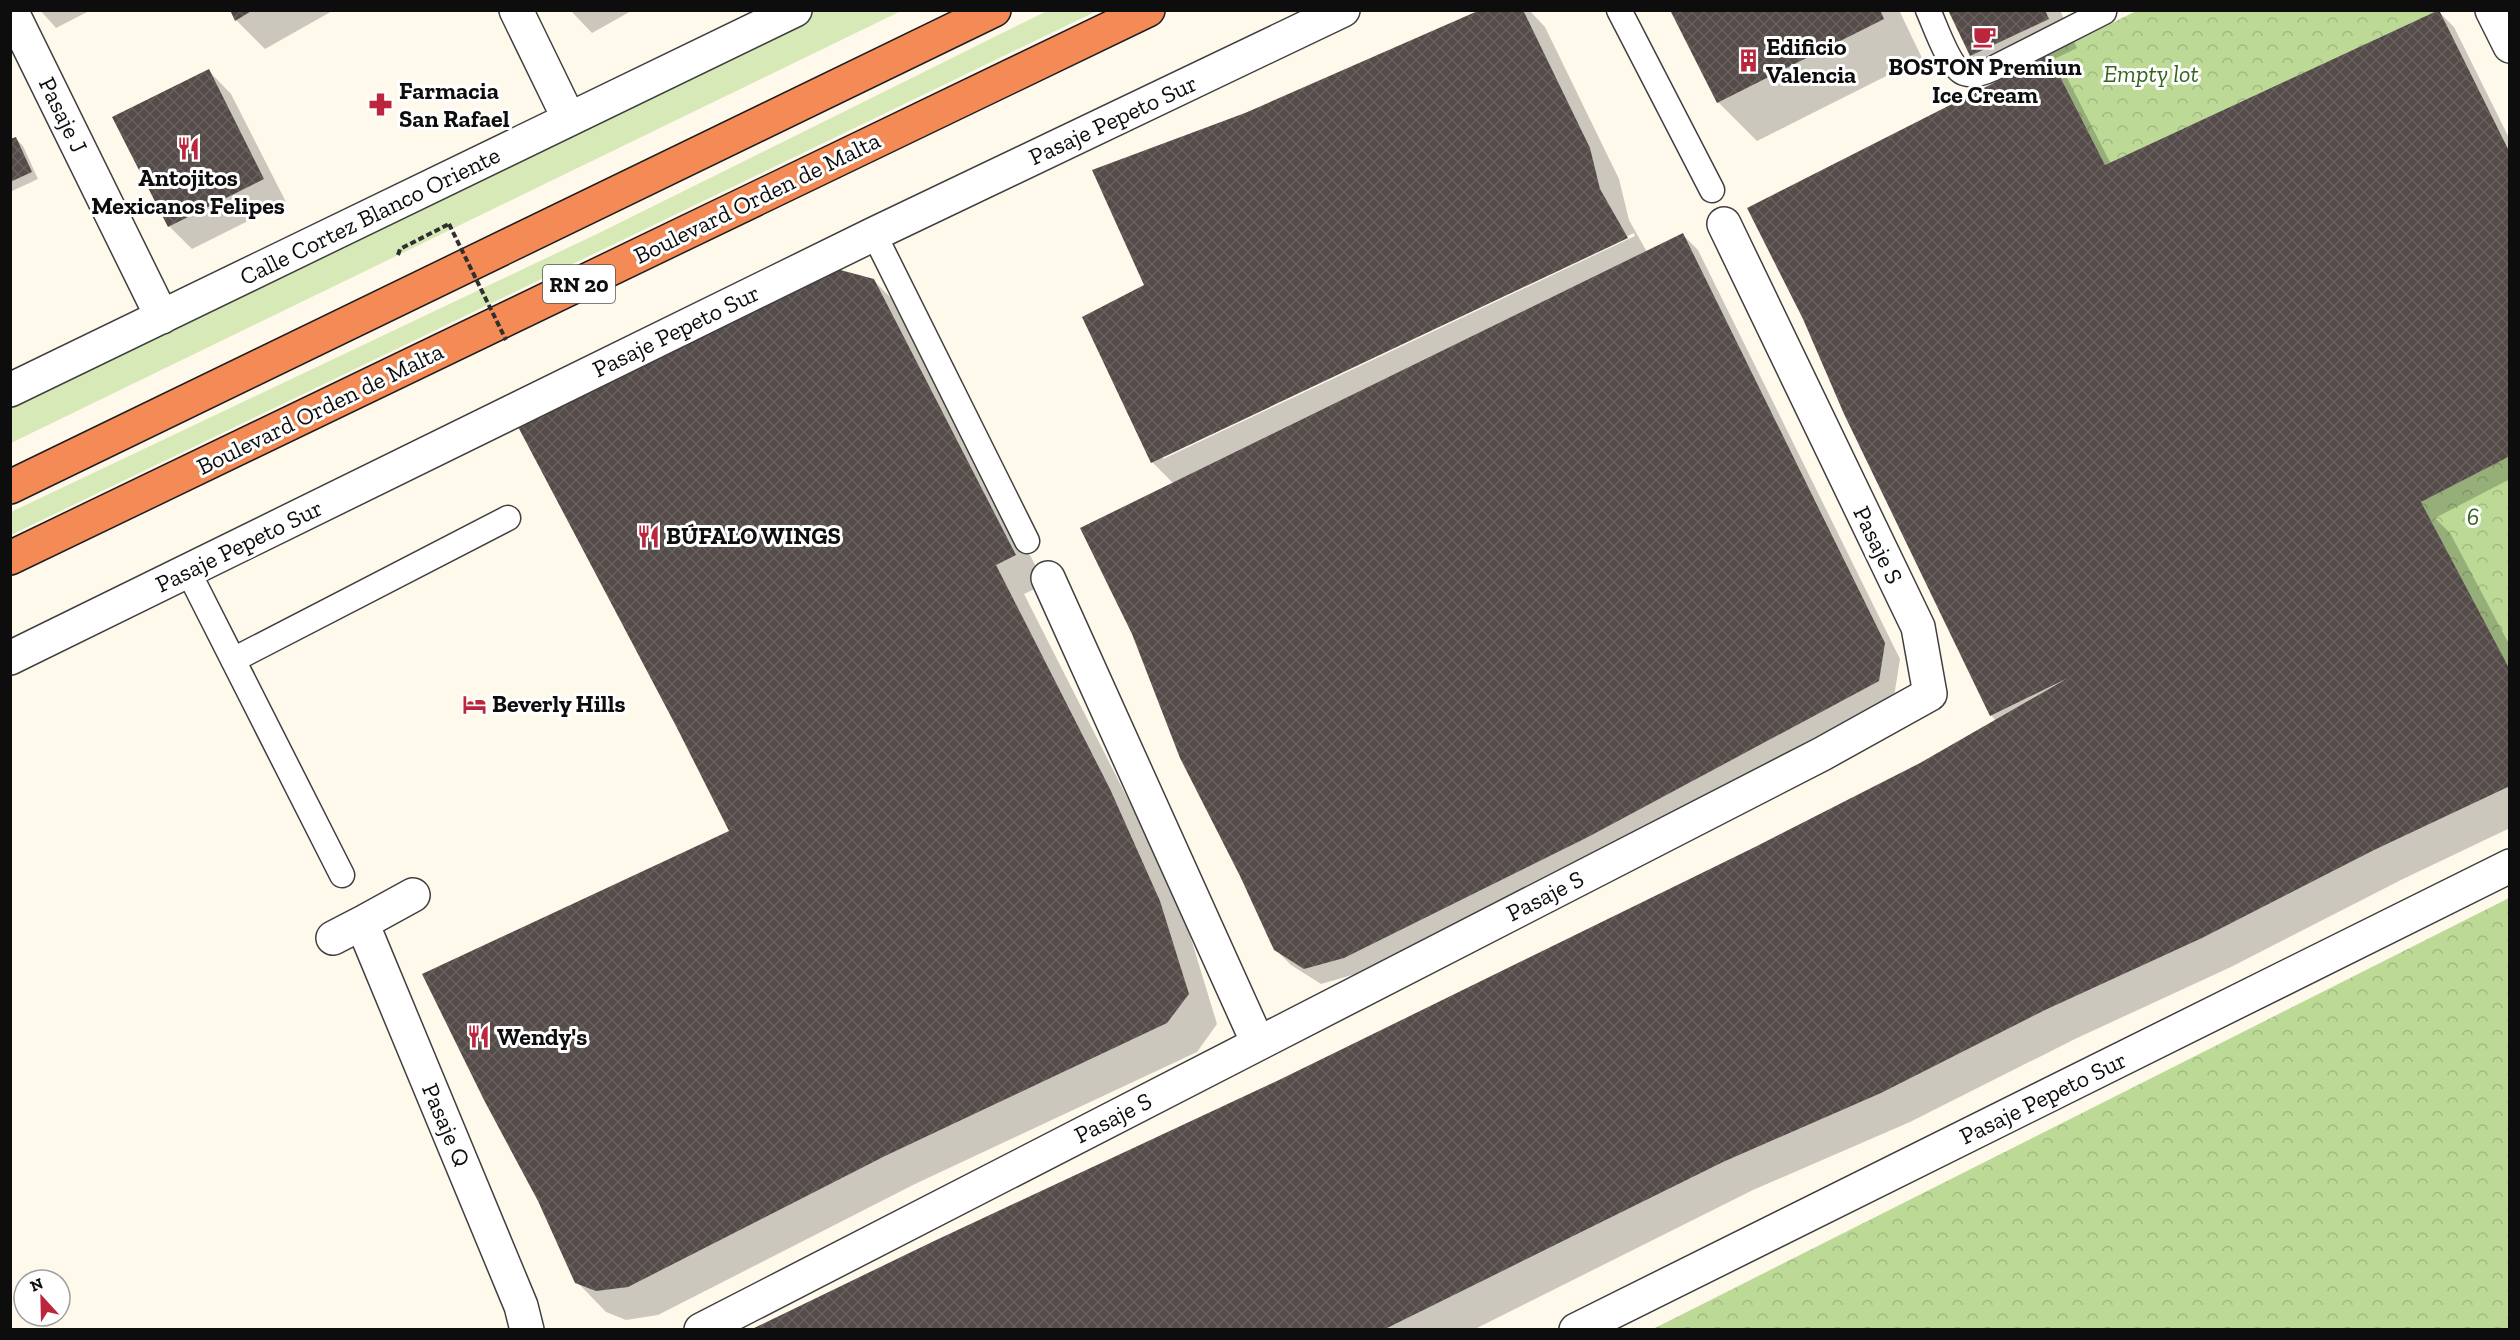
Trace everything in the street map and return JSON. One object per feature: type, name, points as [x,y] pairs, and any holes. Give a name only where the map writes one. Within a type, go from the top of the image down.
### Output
[{"type":"highway","name":"RN 20","points":[[10,486],[994,10]]},
{"type":"highway","name":"Boulevard Orden de Malta","points":[[10,558],[1148,10]]},
{"type":"street","name":"Pasaje J","points":[[11,10],[162,317]]},
{"type":"street","points":[[516,10],[569,119]]},
{"type":"street","name":"Calle Cortez Blanco Oriente","points":[[10,390],[795,10]]},
{"type":"street","name":"Pasaje Pepeto Sur","points":[[10,658],[874,234],[1344,10]]},
{"type":"street","points":[[2492,10],[2510,46]]},
{"type":"street","name":"Pasaje S","points":[[701,1329],[1811,760],[1930,694],[1918,627],[1724,224]]},
{"type":"street","points":[[1048,578],[1258,1043]]},
{"type":"street","name":"Pasaje Pepeto Sur","points":[[1576,1329],[2510,866]]},
{"type":"street","points":[[333,938],[413,895]]},
{"type":"street","name":"Pasaje Q","points":[[362,923],[521,1306],[527,1329]]},
{"type":"lane","points":[[1619,10],[1712,190]]},
{"type":"lane","points":[[1928,10],[1949,56],[1958,70],[1966,74],[1980,74],[1992,69],[2104,11]]},
{"type":"lane","points":[[874,234],[1027,541]]},
{"type":"lane","points":[[233,660],[508,518]]},
{"type":"lane","points":[[188,571],[342,875]]},
{"type":"path","points":[[449,224],[506,340]]},
{"type":"green space","points":[[812,11],[901,11],[11,443],[11,400]]},
{"type":"green space","points":[[1047,11],[1097,11],[11,535],[11,512],[599,233]]},
{"type":"green space","name":"Empty lot","points":[[2136,11],[2438,11],[2105,165],[2049,55]]},
{"type":"green space","name":"6","points":[[2509,456],[2509,670],[2421,502]]},
{"type":"green space","points":[[2509,898],[2509,1329],[1653,1329]]},
{"type":"building","points":[[230,10],[253,10],[235,21]]},
{"type":"building","points":[[1480,10],[1523,10],[1590,148],[1600,189],[1628,238],[1151,463],[1082,317],[1144,285],[1092,170],[1245,113]]},
{"type":"building","name":"Edificio Valencia","points":[[1670,10],[1880,10],[1884,19],[1717,103]]},
{"type":"building","name":"BOSTON Premiun Ice Cream","points":[[1948,10],[2045,10],[2049,19],[1970,56]]},
{"type":"building","points":[[2439,10],[2510,153],[2510,456],[2421,502],[2510,670],[2510,786],[2374,850],[2202,938],[2045,1010],[1881,1093],[1723,1162],[1385,1329],[752,1329],[1279,1080],[1755,847],[1920,763],[2068,678],[1990,716],[1844,414],[1803,319],[1747,208],[2049,55],[2105,165]]},
{"type":"building","name":"Antojitos Mexicanos Felipes","points":[[209,69],[264,179],[168,227],[112,117]]},
{"type":"building","points":[[16,137],[32,172],[10,182],[10,139]]},
{"type":"building","points":[[1683,233],[1885,643],[1879,681],[1588,837],[1344,958],[1304,969],[1274,950],[1240,876],[1180,758],[1132,634],[1080,528]]},
{"type":"building","points":[[833,268],[874,279],[1016,555],[996,565],[1110,789],[1160,901],[1189,994],[1167,1023],[885,1156],[628,1287],[596,1291],[575,1283],[538,1201],[484,1100],[422,974],[729,831],[516,423]]},
{"type":"place","name":"BOSTON Premiun Ice Cream","points":[[1985,37]]},
{"type":"place","name":"Edificio Valencia","points":[[1748,61]]},
{"type":"place","name":"Farmacia San Rafael","points":[[381,105]]},
{"type":"place","name":"Antojitos Mexicanos Felipes","points":[[188,148]]},
{"type":"place","name":"BÚFALO WINGS","points":[[648,536]]},
{"type":"place","name":"Beverly Hills","points":[[474,704]]},
{"type":"place","name":"Wendy's","points":[[479,1037]]}]
